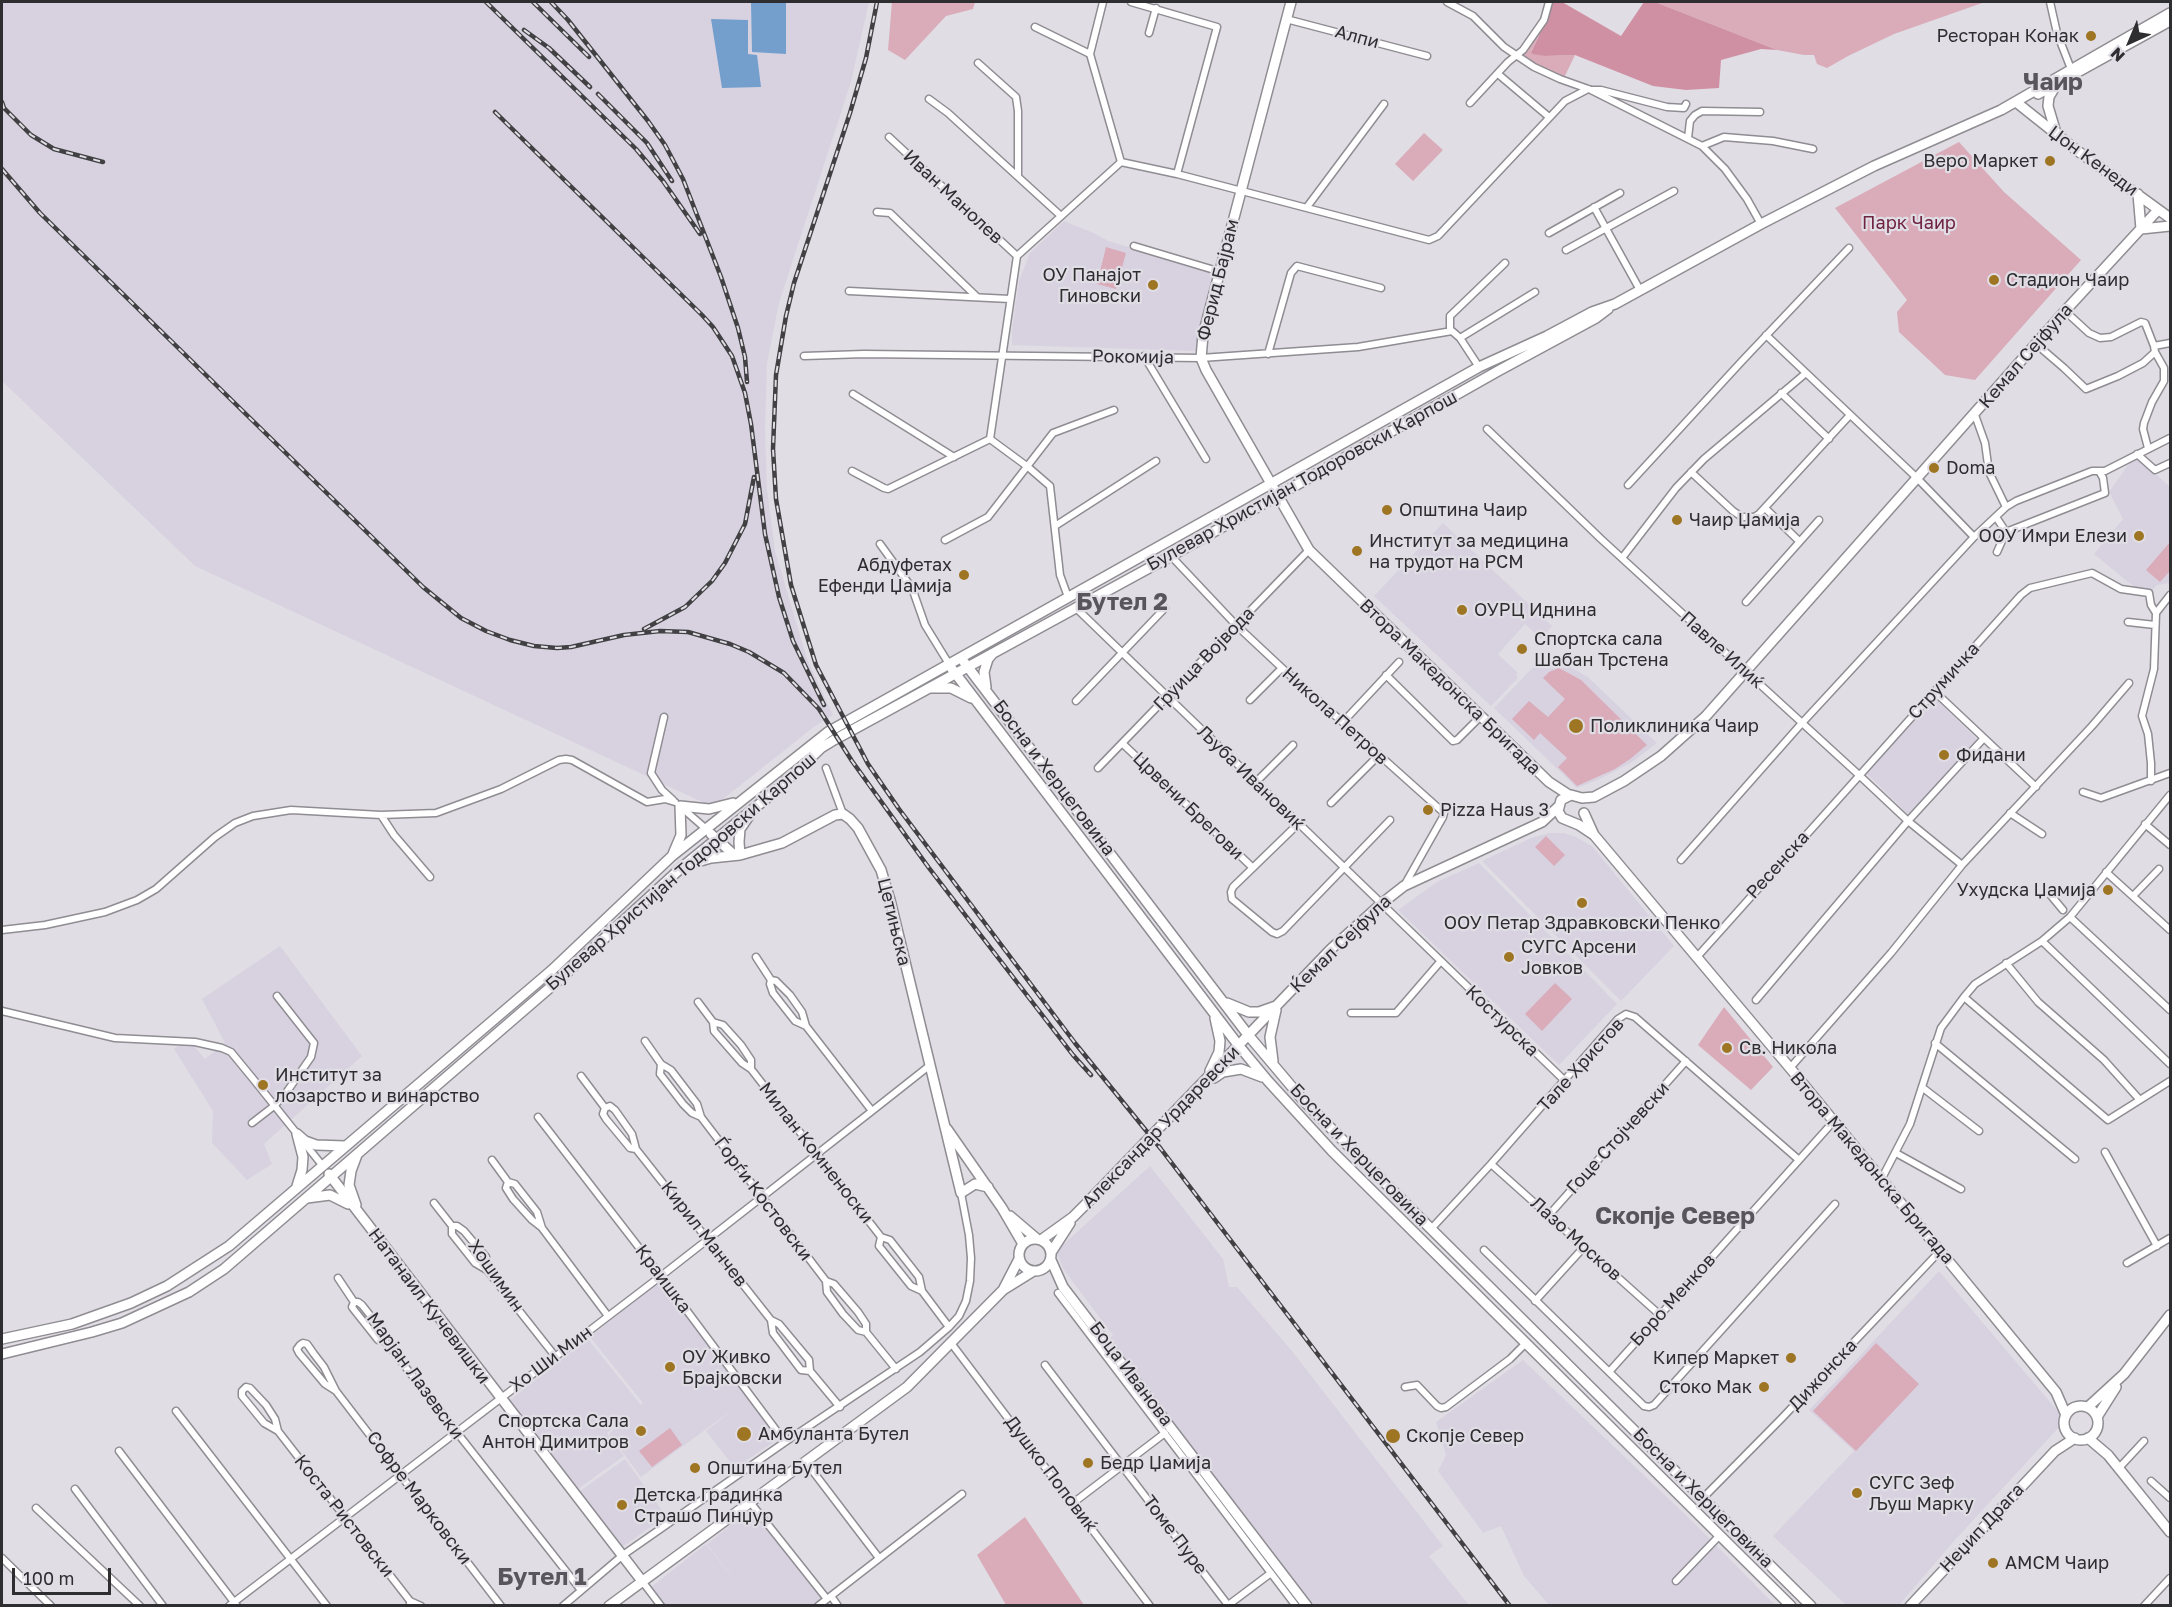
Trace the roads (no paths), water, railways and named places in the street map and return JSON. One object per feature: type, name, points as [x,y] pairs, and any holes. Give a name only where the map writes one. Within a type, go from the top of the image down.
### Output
[{"type":"street","points":[[1103,2],[1090,54],[1121,162],[1178,174],[1426,240],[1432,240],[1438,236],[1568,98],[1590,90],[1601,90],[1667,107],[1682,108],[1686,104]]},
{"type":"street","points":[[1131,2],[1217,27],[1178,174]]},
{"type":"street","name":"Ферид Бајрам","points":[[1291,2],[1203,335],[1201,358],[1309,550],[1351,592]]},
{"type":"street","points":[[1447,2],[1473,16],[1504,47],[1548,74],[1590,90],[1702,146],[1725,170],[1747,199],[1761,224]]},
{"type":"street","points":[[1470,104],[1508,62],[1517,56],[1544,20],[1549,2]]},
{"type":"street","points":[[2050,2],[2057,33],[2071,69]]},
{"type":"street","points":[[1149,33],[1156,8]]},
{"type":"street","points":[[2016,102],[2170,13]]},
{"type":"street","name":"Алпи","points":[[1286,19],[1427,56]]},
{"type":"street","points":[[2016,102],[2055,86],[2170,21]]},
{"type":"street","points":[[1035,27],[1090,54]]},
{"type":"street","points":[[978,63],[1016,97],[1018,111],[1017,175]]},
{"type":"street","points":[[1498,74],[1549,117]]},
{"type":"street","points":[[2055,86],[2049,97],[2048,106],[2057,135]]},
{"type":"street","points":[[929,99],[948,113],[1061,216]]},
{"type":"street","name":"Џон Кенеди","points":[[2016,102],[2170,219]]},
{"type":"street","name":"Булевар Христијан Тодоровски Карпош","points":[[2,1354],[122,1323],[171,1302],[224,1269],[560,979],[681,868],[715,838],[754,809],[821,748],[1171,556],[1596,318],[1615,304],[1761,224],[1874,166],[1970,125],[2016,102]]},
{"type":"street","points":[[1307,207],[1384,104]]},
{"type":"street","points":[[1688,138],[1690,121],[1702,111],[1760,112]]},
{"type":"street","name":"Иван Манолев","points":[[889,137],[1017,256]]},
{"type":"street","points":[[1702,146],[1724,137],[1773,141],[1813,149]]},
{"type":"street","name":"Иван Манолев","points":[[990,439],[1017,256],[1121,162]]},
{"type":"street","points":[[1566,250],[1674,191]]},
{"type":"street","points":[[1549,233],[1620,193]]},
{"type":"street","points":[[2138,194],[2141,229],[2170,226]]},
{"type":"street","points":[[1594,207],[1640,290]]},
{"type":"street","name":"Кемал Сејфула","points":[[1917,478],[2158,210]]},
{"type":"street","points":[[877,212],[890,213],[978,297]]},
{"type":"street","points":[[1134,246],[1221,272]]},
{"type":"street","points":[[1628,485],[1849,248]]},
{"type":"street","points":[[1479,366],[1460,338],[1450,331],[1450,316],[1505,262]]},
{"type":"street","points":[[1268,354],[1291,273],[1297,266],[1381,288]]},
{"type":"street","points":[[849,291],[1010,299]]},
{"type":"street","points":[[1460,338],[1535,292]]},
{"type":"street","name":"Булевар Христијан Тодоровски Карпош","points":[[2,1339],[102,1315],[167,1286],[229,1246],[552,970],[672,856],[828,732],[1479,366],[1547,336],[1592,312],[1615,304]]},
{"type":"street","points":[[2065,311],[2090,333],[2100,338],[2111,337],[2141,322],[2145,323],[2155,349],[2167,368],[2164,381],[2152,402],[2143,429],[2148,448]]},
{"type":"street","name":"Рокомија","points":[[804,356],[864,354],[1201,358],[1358,347],[1450,331]]},
{"type":"street","points":[[1766,335],[1917,478],[1974,537]]},
{"type":"street","points":[[2036,344],[2086,389],[2143,363],[2155,349],[2170,343]]},
{"type":"street","points":[[1144,356],[1206,459]]},
{"type":"street","points":[[1622,558],[1691,472],[1806,373]]},
{"type":"street","points":[[1781,393],[1829,439]]},
{"type":"street","points":[[853,394],[954,457]]},
{"type":"street","points":[[945,540],[988,517],[1053,433],[1114,410]]},
{"type":"street","points":[[1691,472],[1733,511],[1742,517],[1754,517],[1765,508],[1850,415]]},
{"type":"street","points":[[1975,415],[1985,442],[1989,472],[2006,507]]},
{"type":"street","name":"Павле Илиќ","points":[[1487,429],[1622,558],[1908,821],[1962,865]]},
{"type":"street","points":[[1681,860],[1974,537],[2006,507],[2092,471],[2105,471],[2170,438]]},
{"type":"street","points":[[852,471],[888,489],[990,439],[1050,486],[1060,575],[1068,597]]},
{"type":"street","points":[[2137,454],[2155,470],[2170,463]]},
{"type":"street","points":[[1055,526],[1156,461]]},
{"type":"street","points":[[1997,552],[2006,532],[2105,493],[2103,478],[2099,471]]},
{"type":"street","points":[[1597,796],[1563,798],[1558,805],[1560,815],[1568,820],[1579,819],[1597,796],[1661,756],[1706,716],[1917,478]]},
{"type":"street","points":[[1765,508],[1799,541]]},
{"type":"street","points":[[1996,517],[2006,532]]},
{"type":"street","points":[[1746,602],[1819,519]]},
{"type":"street","points":[[880,544],[912,588],[925,625],[949,664]]},
{"type":"street","name":"Груица Војвода","points":[[1098,768],[1309,550]]},
{"type":"street","name":"Никола Петров","points":[[1171,556],[1236,625],[1444,813],[1404,886]]},
{"type":"street","name":"Струмичка","points":[[1859,774],[2021,595],[2030,588],[2092,573],[2121,589],[2149,593],[2151,605],[2156,613]]},
{"type":"street","name":"Втора Македонска Бригада","points":[[1351,592],[1549,782],[1573,796]]},
{"type":"street","points":[[2151,781],[2148,734],[2142,716],[2154,669],[2156,613],[2170,596]]},
{"type":"street","name":"Љуба Ивановиќ","points":[[1075,607],[1381,903]]},
{"type":"street","points":[[1077,701],[1165,608]]},
{"type":"street","points":[[2128,622],[2155,625]]},
{"type":"street","points":[[988,692],[984,672],[987,659],[995,651]]},
{"type":"street","name":"Босна и Херцеговина","points":[[961,658],[1274,1066],[1338,1137],[1811,1605]]},
{"type":"street","points":[[1343,723],[1399,662]]},
{"type":"street","name":"Босна и Херцеговина","points":[[949,664],[978,705],[1268,1081],[1332,1151],[1791,1605]]},
{"type":"street","points":[[1250,700],[1282,668]]},
{"type":"street","points":[[1386,675],[1453,741],[1458,740],[1481,716]]},
{"type":"street","points":[[1790,1068],[1891,953],[1962,865],[2129,683]]},
{"type":"street","points":[[925,689],[951,688],[963,692],[978,705]]},
{"type":"street","points":[[1934,691],[2036,787]]},
{"type":"street","points":[[664,717],[651,773],[662,790],[732,853],[740,855]]},
{"type":"street","points":[[1756,1000],[1908,821],[1984,738]]},
{"type":"street","name":"Црвени Брегови","points":[[1123,744],[1253,868]]},
{"type":"street","points":[[1256,782],[1293,745]]},
{"type":"street","points":[[1331,803],[1379,755]]},
{"type":"street","points":[[2,930],[105,912],[137,900],[162,883],[215,837],[235,823],[253,816],[291,810],[381,816],[442,811],[501,789],[559,760],[572,760],[647,802],[665,800],[709,809],[744,799]]},
{"type":"street","points":[[681,868],[695,861],[740,855],[782,843],[822,821],[843,814],[826,768]]},
{"type":"street","points":[[2083,792],[2102,798],[2170,773]]},
{"type":"street","name":"Ресенска","points":[[1697,957],[1859,774]]},
{"type":"street","name":"Втора Македонска Бригада","points":[[1549,782],[1558,805]]},
{"type":"street","points":[[1573,796],[1583,802],[1584,811]]},
{"type":"street","points":[[1881,1180],[1910,1124],[1941,1028],[1964,997],[1975,984],[2042,941],[2070,917],[2145,824],[2170,798]]},
{"type":"street","points":[[672,856],[681,835],[678,804]]},
{"type":"street","name":"Ќемал Сејфула","points":[[1542,822],[1558,805]]},
{"type":"street","points":[[740,855],[740,829],[754,809]]},
{"type":"street","name":"Втора Македонска Бригада","points":[[1584,811],[1594,835],[1834,1121],[2056,1392],[2066,1415]]},
{"type":"street","points":[[2010,813],[2042,834]]},
{"type":"street","name":"Цетињска","points":[[843,814],[858,828],[881,870],[961,1193]]},
{"type":"street","points":[[381,816],[430,878]]},
{"type":"street","points":[[1298,824],[1233,887],[1232,899],[1277,934],[1283,931],[1390,820]]},
{"type":"street","name":"Втора Македонска Бригада","points":[[1568,820],[1594,835]]},
{"type":"street","name":"Ќемал Сејфула","points":[[1249,1036],[1331,949],[1381,903],[1404,886],[1542,822],[1568,820]]},
{"type":"street","points":[[2145,824],[2170,845]]},
{"type":"street","points":[[2133,896],[2159,869]]},
{"type":"street","points":[[2106,872],[2169,926]]},
{"type":"street","points":[[2048,892],[2063,910]]},
{"type":"street","name":"Костурска","points":[[1381,903],[1565,1081]]},
{"type":"street","points":[[2070,917],[2170,1010]]},
{"type":"street","points":[[2042,941],[2170,1064]]},
{"type":"street","points":[[756,957],[771,980],[773,993],[795,1021],[806,1026]]},
{"type":"street","points":[[1351,1013],[1396,1013],[1440,962]]},
{"type":"street","points":[[2006,963],[2038,1002],[2098,1054],[2139,1099]]},
{"type":"street","points":[[771,980],[776,981],[790,995],[802,1012],[806,1026],[872,1111]]},
{"type":"street","points":[[252,1123],[274,1106],[311,1057],[314,1043],[277,996]]},
{"type":"street","points":[[1964,997],[2108,1120],[2170,1081]]},
{"type":"street","points":[[1220,998],[1238,1009],[1249,1012],[1259,1012],[1279,1005]]},
{"type":"street","name":"Милан Комненоски","points":[[698,1002],[713,1022],[714,1030],[742,1064],[751,1069],[880,1237],[890,1240],[919,1277],[922,1291],[949,1327]]},
{"type":"street","points":[[1193,1094],[1212,1068],[1219,1052],[1219,1031],[1209,1005]]},
{"type":"street","points":[[1274,1066],[1270,1037],[1271,1026],[1279,1005]]},
{"type":"street","points":[[2,1011],[115,1038],[177,1041],[222,1048],[231,1052],[322,1165]]},
{"type":"street","name":"Тале Христов","points":[[1431,1229],[1618,1019],[1626,1014],[1635,1017],[1799,1160]]},
{"type":"street","name":"Милан Комненоски","points":[[713,1022],[723,1024],[741,1045],[751,1060],[751,1069]]},
{"type":"street","name":"Александар Урдаревски","points":[[1051,1255],[1073,1218],[1249,1036]]},
{"type":"street","name":"Ѓoрѓи Костовски","points":[[645,1041],[661,1064],[671,1070],[697,1104],[700,1117]]},
{"type":"street","points":[[1935,1043],[2075,1159]]},
{"type":"street","name":"Гоце Стојчевски","points":[[1549,1215],[1686,1061]]},
{"type":"street","name":"Ѓoрѓи Костовски","points":[[661,1064],[660,1074],[683,1104],[700,1117],[763,1197],[826,1281],[827,1292],[843,1314],[858,1330],[866,1332],[896,1369]]},
{"type":"street","name":"Хо Ши Мин","points":[[234,1604],[499,1398],[661,1276],[929,1066]]},
{"type":"street","points":[[1193,1094],[1216,1076],[1231,1070],[1250,1071],[1268,1081]]},
{"type":"street","points":[[581,1076],[605,1108]]},
{"type":"street","points":[[1923,1088],[1979,1131]]},
{"type":"street","name":"Кирил Манчев","points":[[636,1149],[630,1148],[606,1119],[603,1114],[605,1108],[612,1107],[620,1116],[635,1140],[636,1149],[771,1320],[779,1324],[809,1360],[810,1371],[840,1407]]},
{"type":"street","name":"Краишка","points":[[538,1118],[661,1276],[785,1442]]},
{"type":"street","name":"Боро Менков","points":[[1609,1372],[1834,1121]]},
{"type":"street","points":[[944,1125],[1002,1208],[1023,1244]]},
{"type":"street","points":[[297,1134],[316,1146],[345,1146]]},
{"type":"street","points":[[296,1187],[302,1170],[303,1157],[297,1134]]},
{"type":"street","points":[[2105,1152],[2157,1246]]},
{"type":"street","points":[[1896,1153],[1960,1190]]},
{"type":"street","points":[[358,1154],[351,1171],[349,1185],[368,1226]]},
{"type":"street","points":[[492,1160],[508,1182],[515,1184],[537,1212],[542,1228]]},
{"type":"street","name":"Лазо Москов","points":[[1491,1164],[1660,1315]]},
{"type":"street","name":"Натанаил Кучевишки","points":[[322,1165],[499,1398],[661,1605]]},
{"type":"street","points":[[508,1182],[506,1188],[513,1199],[542,1228],[608,1316]]},
{"type":"street","points":[[563,1605],[623,1555],[785,1442],[896,1369],[949,1327],[963,1308],[970,1281],[969,1235],[961,1193],[975,1184],[988,1187]]},
{"type":"street","points":[[305,1199],[323,1196],[338,1198],[346,1202],[368,1226]]},
{"type":"street","name":"Хошимин","points":[[434,1203],[452,1226],[457,1226],[464,1231],[486,1257],[487,1270],[555,1356]]},
{"type":"street","points":[[1484,1250],[1644,1406],[1654,1405],[1835,1204]]},
{"type":"street","points":[[609,1605],[907,1387],[1003,1290],[1049,1265],[1051,1255],[1049,1246],[1026,1231],[1002,1208]]},
{"type":"street","name":"Александар Урдаревски","points":[[1039,1239],[1073,1218]]},
{"type":"street","points":[[452,1226],[452,1234],[475,1263],[487,1270]]},
{"type":"street","name":"Милан Комненоски","points":[[880,1237],[879,1246],[911,1286],[922,1291]]},
{"type":"street","points":[[2127,1263],[2170,1238]]},
{"type":"street","points":[[1003,1290],[1019,1259],[1023,1244],[1039,1239]]},
{"type":"street","points":[[1535,1301],[1584,1247]]},
{"type":"street","name":"Дижонска","points":[[1703,1498],[1940,1251]]},
{"type":"street","name":"Боца Иванова","points":[[1051,1255],[1061,1290]]},
{"type":"street","points":[[1019,1259],[1024,1267],[1036,1271]]},
{"type":"street","name":"Боца Иванова","points":[[1036,1271],[1061,1290],[1202,1476],[1307,1605]]},
{"type":"street","name":"Марјан Лазевски","points":[[338,1278],[354,1302],[363,1305],[384,1333],[385,1341],[580,1589]]},
{"type":"street","name":"Ѓoрѓи Костовски","points":[[826,1281],[834,1284],[844,1294],[866,1324],[866,1332]]},
{"type":"street","points":[[1061,1290],[1165,1433],[1202,1476],[1296,1605]]},
{"type":"street","points":[[2108,1455],[2096,1430],[2097,1417],[2124,1374],[2170,1315]]},
{"type":"street","name":"Кирил Манчев","points":[[771,1320],[773,1333],[801,1370],[810,1371]]},
{"type":"street","name":"Душко Поповиќ","points":[[951,1343],[1150,1605]]},
{"type":"street","name":"Софре Марковски","points":[[336,1391],[325,1384],[299,1353],[297,1349],[300,1345],[307,1344],[324,1367],[336,1391],[501,1605]]},
{"type":"street","points":[[1406,1387],[1417,1385],[1437,1406],[1446,1407],[1525,1344]]},
{"type":"street","name":"Томе Пуре","points":[[1046,1365],[1227,1605]]},
{"type":"street","points":[[2088,1407],[2124,1374]]},
{"type":"street","name":"Коста Ристовски","points":[[278,1431],[264,1423],[242,1396],[242,1391],[246,1387],[250,1388],[266,1405],[278,1431],[410,1603],[421,1605]]},
{"type":"street","name":"Втора Македонска Бригада","points":[[2056,1392],[2077,1406]]},
{"type":"street","points":[[2097,1417],[2088,1407],[2077,1406],[2066,1415],[2065,1427],[2074,1438],[2088,1438],[2108,1455],[2170,1532]]},
{"type":"street","points":[[176,1411],[327,1605]]},
{"type":"street","name":"Неџип Драга","points":[[2055,1451],[2065,1427]]},
{"type":"street","points":[[2088,1438],[2096,1430]]},
{"type":"street","points":[[1073,1503],[1165,1433]]},
{"type":"street","name":"Неџип Драга","points":[[1910,1605],[2055,1451],[2074,1438]]},
{"type":"street","points":[[2119,1468],[2144,1441]]},
{"type":"street","points":[[119,1451],[234,1604]]},
{"type":"street","points":[[805,1461],[879,1558]]},
{"type":"street","points":[[2151,1481],[2170,1498]]},
{"type":"street","points":[[75,1489],[164,1605]]},
{"type":"street","points":[[818,1605],[962,1494]]},
{"type":"street","points":[[750,1502],[829,1598],[838,1605]]},
{"type":"street","points":[[36,1508],[140,1605]]},
{"type":"street","points":[[1676,1581],[1720,1535]]},
{"type":"street","points":[[2,1558],[51,1605]]},
{"type":"street","points":[[1227,1605],[1271,1573]]},
{"type":"street","points":[[2144,1605],[2170,1578]]},
{"type":"water","points":[[751,2],[786,2],[786,54],[752,52]]},
{"type":"water","points":[[711,19],[748,20],[748,54],[757,55],[761,87],[722,88]]},
{"type":"railway","points":[[486,2],[636,149],[663,181],[700,234]]},
{"type":"railway","points":[[533,2],[589,57]]},
{"type":"railway","points":[[551,2],[568,20],[648,121],[665,145],[683,179],[738,328],[745,357],[747,382]]},
{"type":"railway","points":[[877,2],[866,58],[850,113],[794,283],[776,375],[773,449],[776,499],[791,585],[816,665],[868,764],[899,809],[1075,1043],[1161,1149],[1510,1606]]},
{"type":"railway","points":[[524,30],[549,48],[590,87]]},
{"type":"railway","points":[[598,94],[647,143],[672,181]]},
{"type":"railway","points":[[2,102],[4,108],[31,135],[54,149],[103,162]]},
{"type":"railway","points":[[495,112],[702,315],[732,356],[745,393],[765,534],[779,597],[793,641],[824,705]]},
{"type":"railway","points":[[2,169],[40,213],[423,587],[461,618],[510,640],[534,646],[557,648],[624,635],[660,631],[688,632],[749,652],[784,673],[819,709],[852,761],[929,868],[1073,1055],[1091,1075]]},
{"type":"railway","points":[[644,629],[685,607],[712,581],[725,563],[745,524],[754,477]]},
{"type":"place","name":"Ресторан Конак","points":[[2091,36]]},
{"type":"place","name":"Веро Маркет","points":[[2050,161]]},
{"type":"place","name":"Стадион Чаир","points":[[1994,280]]},
{"type":"place","name":"ОУ Панајот Гиновски","points":[[1153,285]]},
{"type":"place","name":"Doma","points":[[1934,468]]},
{"type":"place","name":"Општина Чаир","points":[[1387,510]]},
{"type":"place","name":"Чаир Џамија","points":[[1677,520]]},
{"type":"place","name":"ООУ Имри Елези","points":[[2139,536]]},
{"type":"place","name":"Институт за медицина на трудот на РСМ","points":[[1357,551]]},
{"type":"place","name":"Абдуфетах Ефенди Џамија","points":[[964,575]]},
{"type":"place","name":"ОУРЦ Иднина","points":[[1462,610]]},
{"type":"place","name":"Спортска сала Шабан Трстена","points":[[1522,649]]},
{"type":"place","name":"Поликлиника Чаир","points":[[1576,726]]},
{"type":"place","name":"Фидани","points":[[1944,755]]},
{"type":"place","name":"Pizza Haus 3","points":[[1428,810]]},
{"type":"place","name":"Ухудска Џамија","points":[[2108,890]]},
{"type":"place","name":"ООУ Петар Здравковски Пенко","points":[[1582,903]]},
{"type":"place","name":"СУГС Арсени Јовков","points":[[1509,957]]},
{"type":"place","name":"Св. Никола","points":[[1727,1048]]},
{"type":"place","name":"Институт за лозарство и винарство","points":[[263,1085]]},
{"type":"place","name":"Кипер Маркет","points":[[1791,1358]]},
{"type":"place","name":"ОУ Живко Брајковски","points":[[670,1367]]},
{"type":"place","name":"Стоко Мак","points":[[1764,1387]]},
{"type":"place","name":"Спортска Сала Антон Димитров","points":[[641,1431]]},
{"type":"place","name":"Амбуланта Бутел","points":[[744,1434]]},
{"type":"place","name":"Скопје Север","points":[[1393,1436]]},
{"type":"place","name":"Бедр Џамија","points":[[1088,1463]]},
{"type":"place","name":"Општина Бутел","points":[[695,1468]]},
{"type":"place","name":"СУГС Зеф Љуш Марку","points":[[1857,1493]]},
{"type":"place","name":"Детска Градинка Страшо Пинџур","points":[[622,1505]]},
{"type":"place","name":"АМСМ Чаир","points":[[1993,1563]]},
{"type":"district","name":"Чаир","points":[[2053,82]]},
{"type":"district","name":"Бутел 2","points":[[1122,602]]},
{"type":"district","name":"Скопје Север","points":[[1675,1216]]},
{"type":"district","name":"Бутел 1","points":[[542,1577]]},
{"type":"park label","name":"Парк Чаир","points":[[1909,223]]}]
